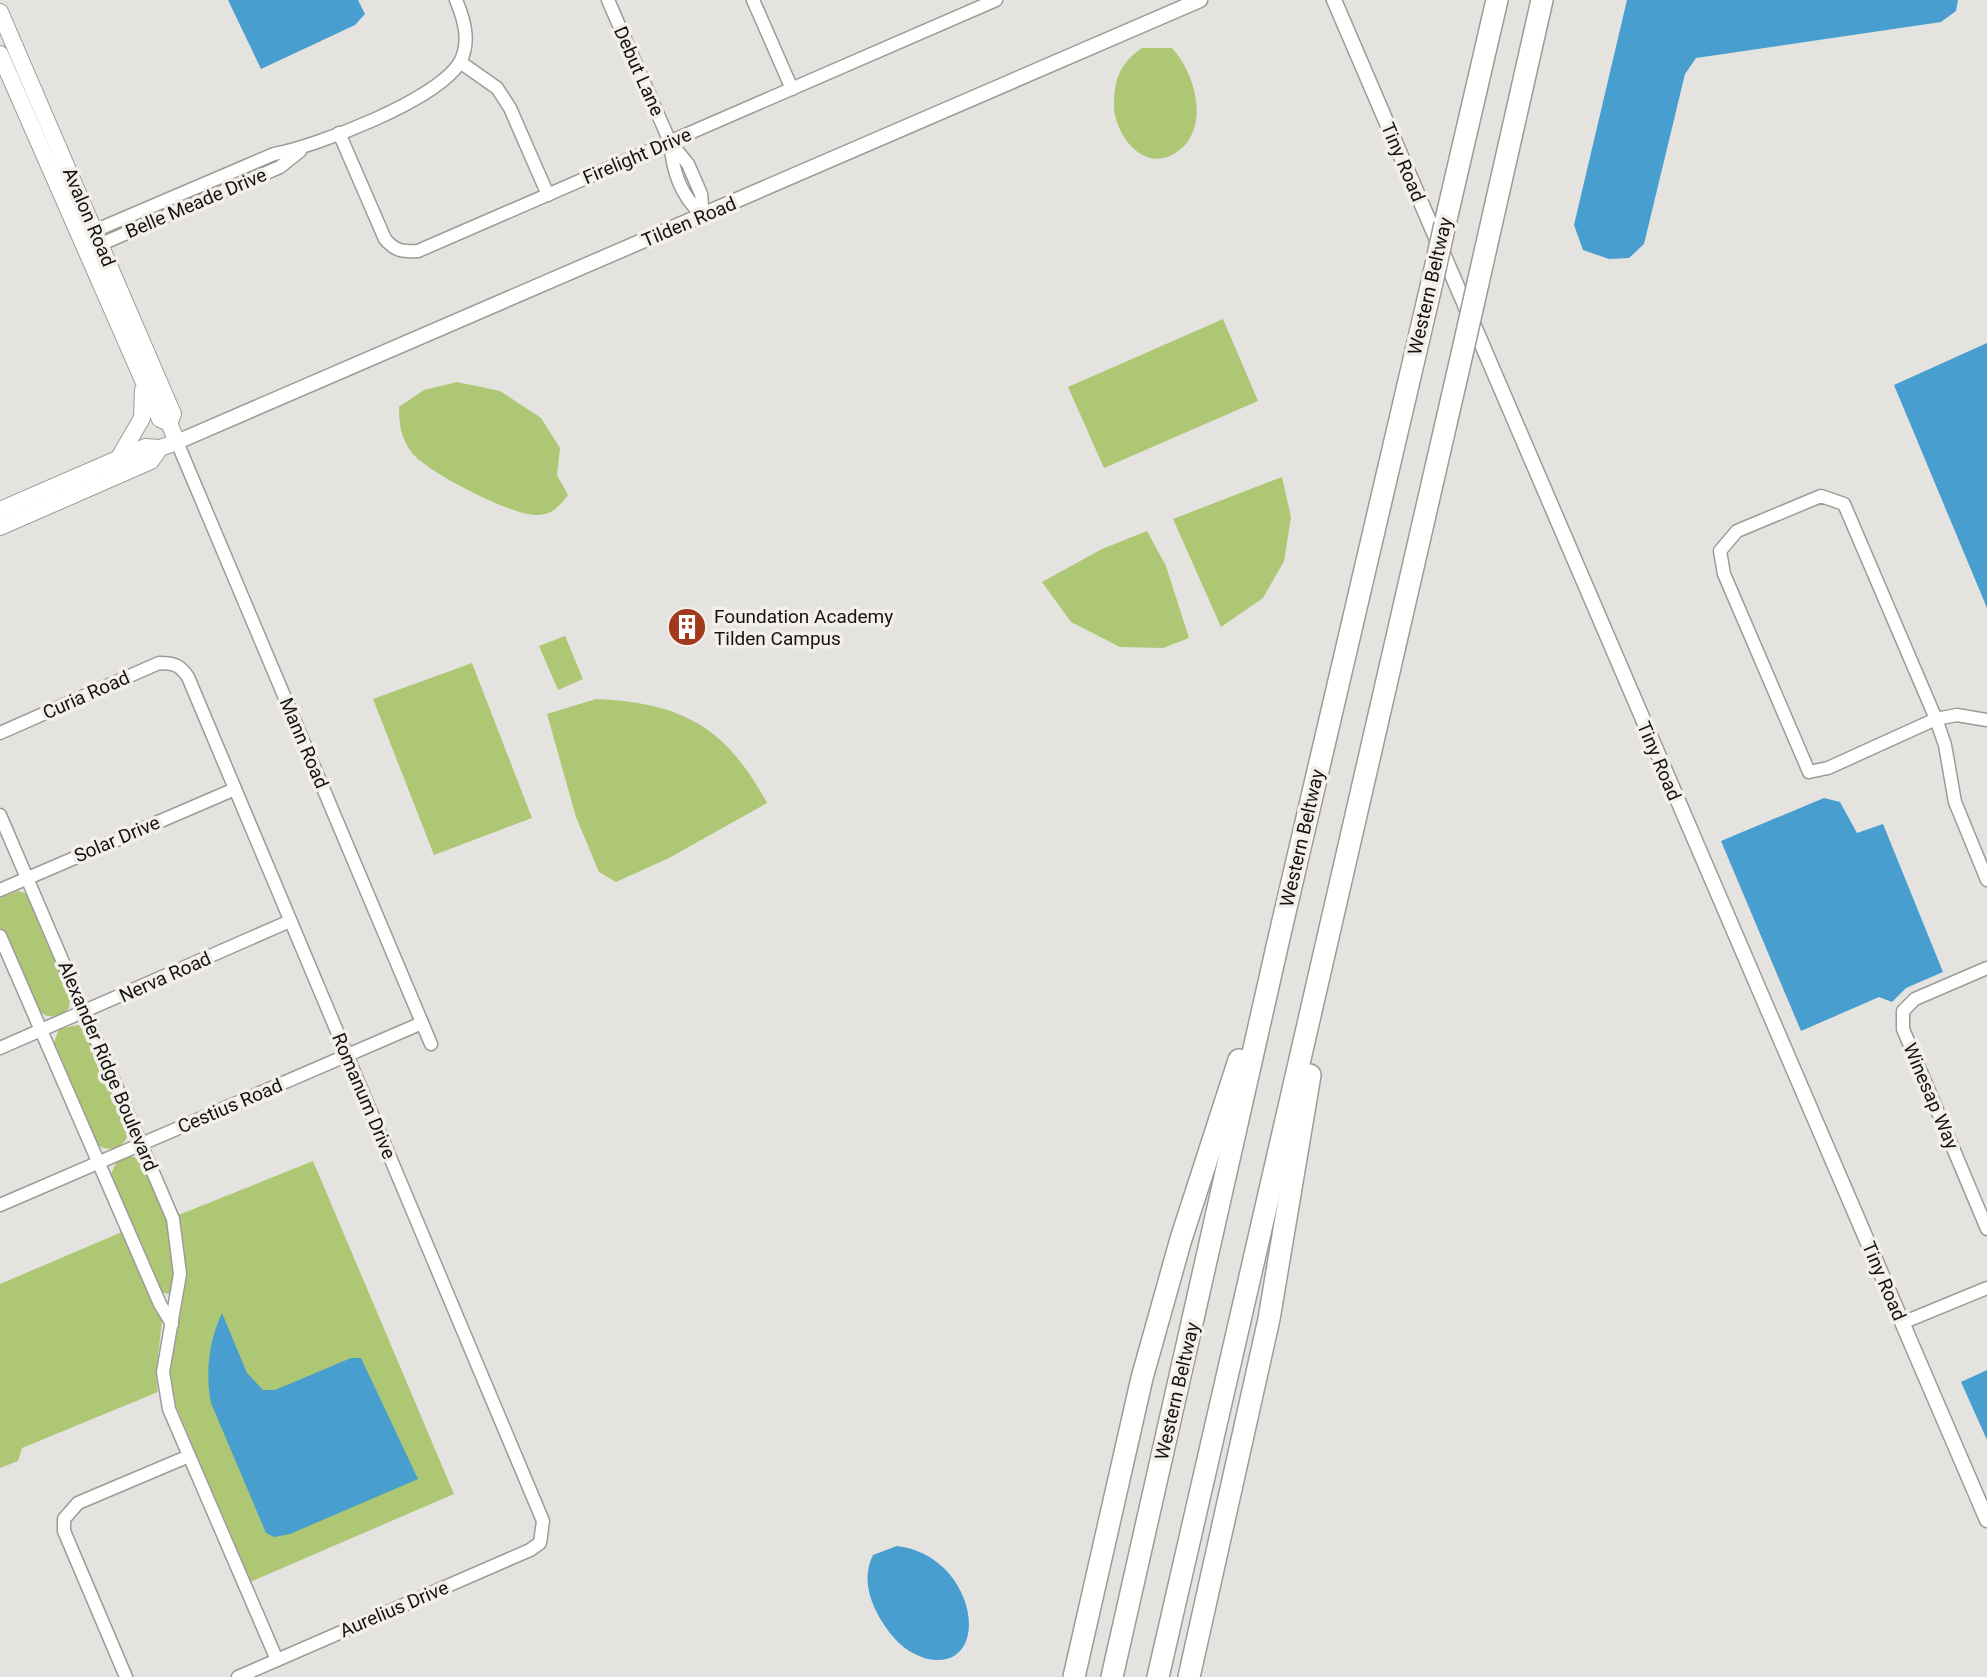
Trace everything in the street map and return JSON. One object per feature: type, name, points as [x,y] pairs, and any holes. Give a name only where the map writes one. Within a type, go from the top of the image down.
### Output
[{"type":"highway","name":"Western Beltway","points":[[1112,1677],[1279,938],[1497,0]]},
{"type":"highway","points":[[1157,1677],[1331,932],[1542,0]]},
{"type":"highway","points":[[1189,1677],[1269,1320],[1294,1182],[1331,932]]},
{"type":"highway","points":[[1074,1677],[1142,1378],[1177,1251],[1279,938]]},
{"type":"main road","name":"Avalon Road","points":[[0,12],[91,240],[141,378],[160,419],[169,423],[177,442]]},
{"type":"main road","name":"Avalon Road","points":[[0,54],[173,414],[169,423]]},
{"type":"main road","points":[[119,458],[142,418],[145,399],[141,378]]},
{"type":"main road","points":[[0,510],[145,447],[160,448],[177,442]]},
{"type":"main road","points":[[0,527],[151,461],[160,448]]},
{"type":"street","points":[[456,0],[464,18],[466,42],[460,62],[497,88],[510,108],[548,195]]},
{"type":"street","name":"Debut Lane","points":[[608,0],[670,142],[692,173],[701,194],[703,216]]},
{"type":"street","points":[[753,0],[792,89]]},
{"type":"street","name":"Firelight Drive","points":[[339,133],[385,239],[392,247],[403,252],[418,251],[996,0]]},
{"type":"street","name":"Tilden Road","points":[[177,442],[1200,0]]},
{"type":"street","name":"Tiny Road","points":[[1334,0],[1987,1520]]},
{"type":"street","name":"Belle Meade Drive","points":[[91,240],[177,212],[280,167],[303,149],[415,100],[440,85],[460,62]]},
{"type":"street","name":"Debut Lane","points":[[670,142],[677,179],[687,201],[703,216]]},
{"type":"street","name":"Belle Meade Drive","points":[[91,240],[171,198],[257,161],[274,154],[303,149]]},
{"type":"street","points":[[257,161],[262,174]]},
{"type":"street","points":[[677,179],[692,173]]},
{"type":"street","points":[[171,198],[177,212]]},
{"type":"street","name":"Mann Road","points":[[177,442],[431,1044]]},
{"type":"street","points":[[1987,720],[1957,715],[1936,719],[1828,768],[1809,772],[1724,574],[1720,551],[1737,531],[1821,496],[1843,503],[1936,719],[1945,745],[1955,802],[1987,880]]},
{"type":"street","name":"Curia Road","points":[[0,733],[159,663],[173,663]]},
{"type":"street","name":"Romanum Drive","points":[[173,663],[181,667],[188,677],[543,1521],[544,1535]]},
{"type":"street","name":"Solar Drive","points":[[0,890],[235,789]]},
{"type":"street","name":"Alexander Ridge Boulevard","points":[[0,816],[168,1205],[178,1245],[180,1274],[163,1372],[169,1409],[277,1660]]},
{"type":"street","name":"Nerva Road","points":[[0,1048],[290,921]]},
{"type":"street","points":[[0,936],[98,1163],[172,1324]]},
{"type":"street","name":"Winesap Way","points":[[1987,968],[1915,999],[1903,1011],[1903,1029],[1987,1229]]},
{"type":"street","name":"Cestius Road","points":[[0,1205],[422,1023]]},
{"type":"street","points":[[1902,1323],[1987,1288]]},
{"type":"street","points":[[126,1677],[64,1531],[64,1519],[78,1503],[189,1456]]},
{"type":"street","name":"Aurelius Drive","points":[[237,1677],[530,1550],[540,1543],[544,1535]]},
{"type":"green space","points":[[1142,48],[1172,48],[1188,73],[1194,89],[1196,120],[1192,134],[1183,147],[1170,156],[1158,159],[1147,157],[1129,144],[1117,123],[1115,112],[1115,93],[1120,71]]},
{"type":"green space","points":[[1223,319],[1258,401],[1104,468],[1068,387]]},
{"type":"green space","points":[[457,382],[500,391],[541,418],[560,448],[557,475],[568,495],[556,509],[538,515],[510,509],[452,481],[412,453],[401,431],[399,407],[424,390]]},
{"type":"green space","points":[[1282,477],[1291,517],[1284,561],[1263,598],[1221,627],[1173,519]]},
{"type":"green space","points":[[1147,531],[1166,566],[1189,638],[1163,648],[1120,647],[1071,622],[1042,582],[1102,549]]},
{"type":"green space","points":[[565,636],[583,679],[558,690],[539,646]]},
{"type":"green space","points":[[472,663],[532,818],[434,855],[373,699]]},
{"type":"green space","points":[[596,699],[653,706],[677,713],[698,724],[717,737],[735,755],[767,803],[669,858],[616,882],[599,872],[576,817],[547,714]]},
{"type":"green space","points":[[18,891],[25,893],[32,901],[71,992],[69,1008],[57,1016],[45,1015],[37,1009],[0,927],[0,898]]},
{"type":"green space","points":[[78,1025],[86,1029],[129,1131],[124,1142],[116,1148],[106,1149],[96,1144],[53,1045],[59,1029]]},
{"type":"green space","points":[[131,1156],[142,1160],[168,1227],[175,1265],[174,1281],[169,1294],[160,1292],[110,1176],[117,1161]]},
{"type":"green space","points":[[313,1161],[454,1494],[250,1582],[171,1394],[169,1370],[184,1266],[176,1216]]},
{"type":"green space","points":[[122,1232],[162,1321],[156,1374],[158,1392],[22,1448],[18,1461],[0,1468],[0,1284]]},
{"type":"water","points":[[228,0],[358,0],[365,14],[355,25],[261,69]]},
{"type":"water","points":[[1627,0],[1958,0],[1956,11],[1941,22],[1696,58],[1685,74],[1644,244],[1629,258],[1609,259],[1583,250],[1574,225]]},
{"type":"water","points":[[1987,343],[1987,608],[1894,385]]},
{"type":"water","points":[[1824,798],[1840,802],[1857,833],[1883,824],[1943,972],[1906,988],[1892,1002],[1879,997],[1801,1031],[1721,841]]},
{"type":"water","points":[[222,1313],[247,1373],[263,1390],[275,1390],[351,1358],[361,1358],[418,1479],[290,1534],[274,1537],[266,1533],[211,1403],[209,1357]]},
{"type":"water","points":[[1987,1370],[1987,1440],[1961,1382]]},
{"type":"water","points":[[897,1546],[925,1554],[946,1570],[960,1591],[968,1613],[968,1634],[961,1650],[946,1659],[924,1658],[905,1648],[890,1633],[873,1604],[868,1588],[868,1572],[873,1555]]},
{"type":"place","name":"Foundation Academy Tilden Campus","points":[[687,627]]}]
